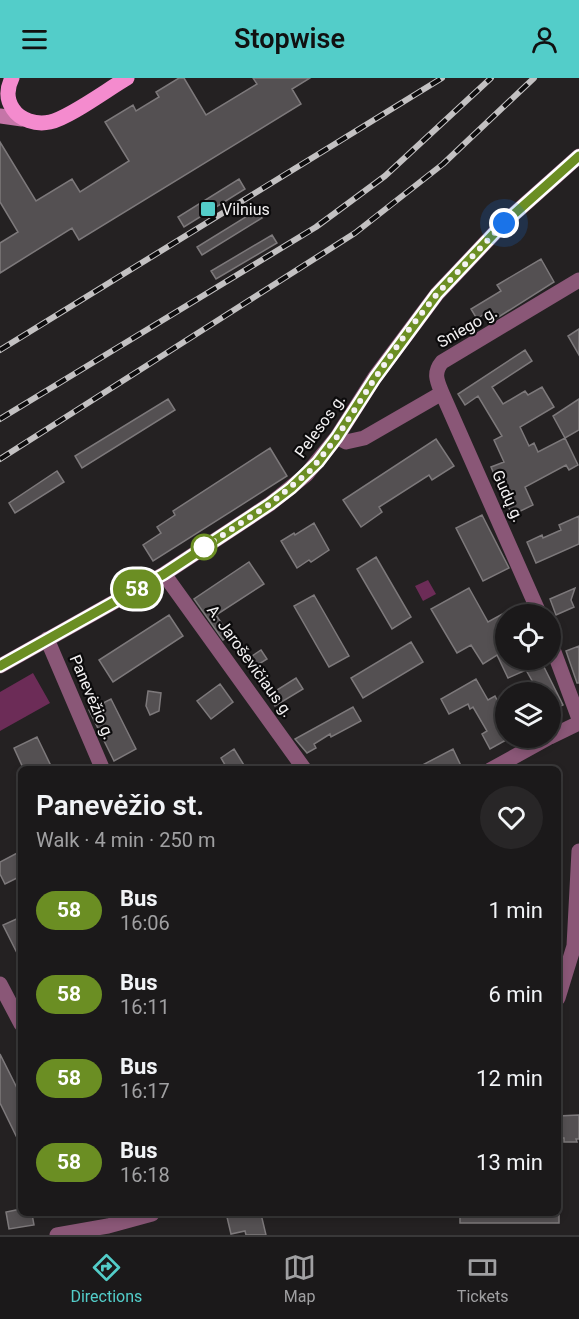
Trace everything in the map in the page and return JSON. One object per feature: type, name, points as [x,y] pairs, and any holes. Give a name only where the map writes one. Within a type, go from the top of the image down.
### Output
[{"type":"main road","points":[[0,116],[34,122],[51,122],[127,78]]},
{"type":"main road","points":[[11,80],[8,99],[22,119]]},
{"type":"main road","points":[[0,94],[11,80]]},
{"type":"street","name":"Pelesos g.","points":[[0,666],[164,574],[291,488],[318,462],[337,437],[375,378],[437,294],[504,223],[579,156]]},
{"type":"street","name":"Sniego g.","points":[[442,393],[436,376],[436,369],[442,362],[579,280]]},
{"type":"street","points":[[337,437],[346,442],[364,438],[442,393]]},
{"type":"street","name":"Gudų g.","points":[[442,393],[535,604]]},
{"type":"street","name":"A. Jaroševičiaus g.","points":[[164,574],[302,766]]},
{"type":"street","name":"Panevėžio g.","points":[[47,639],[101,766]]},
{"type":"street","points":[[561,670],[579,721],[561,731]]},
{"type":"street","points":[[497,766],[529,748]]},
{"type":"street","points":[[561,988],[574,946],[579,851]]},
{"type":"street","points":[[0,984],[18,1018]]},
{"type":"street","points":[[57,1235],[144,1216]]},
{"type":"shaded area","points":[[428,580],[436,594],[423,601],[415,586]]},
{"type":"shaded area","points":[[33,673],[50,703],[0,731],[0,692]]},
{"type":"building","points":[[179,78],[184,78],[206,115],[257,84],[253,78],[310,78],[292,89],[301,104],[79,240],[72,228],[0,273],[0,243],[18,232],[0,202],[0,142],[36,201],[72,179],[80,192],[129,161],[105,122],[133,105],[136,111],[159,97],[156,92]]},
{"type":"building","points":[[239,179],[245,189],[184,227],[178,217]]},
{"type":"building","points":[[257,210],[262,218],[202,255],[197,247]]},
{"type":"building","points":[[272,235],[277,243],[216,279],[211,271]]},
{"type":"building","points":[[541,259],[554,282],[489,323],[484,314],[477,319],[471,309],[501,291],[497,285]]},
{"type":"building","points":[[579,329],[579,355],[568,336]]},
{"type":"building","points":[[525,350],[532,361],[492,387],[503,404],[525,391],[528,395],[542,387],[554,407],[520,427],[529,446],[534,443],[538,452],[565,438],[578,465],[569,470],[566,465],[525,487],[533,505],[512,515],[491,467],[504,462],[494,440],[502,436],[478,396],[465,405],[458,394]]},
{"type":"building","points":[[168,399],[175,410],[82,468],[75,456]]},
{"type":"building","points":[[579,399],[579,430],[565,438],[553,416]]},
{"type":"building","points":[[436,439],[454,466],[432,480],[429,475],[379,507],[382,512],[361,527],[343,500]]},
{"type":"building","points":[[270,448],[287,476],[153,561],[143,545],[161,533],[157,527],[175,515],[173,511]]},
{"type":"building","points":[[57,471],[64,482],[15,513],[9,503]]},
{"type":"building","points":[[482,515],[509,568],[483,581],[456,528]]},
{"type":"building","points":[[579,516],[579,544],[536,563],[527,542],[561,530],[559,525]]},
{"type":"building","points":[[314,523],[329,550],[297,568],[281,541]]},
{"type":"building","points":[[376,557],[411,617],[392,629],[357,569]]},
{"type":"building","points":[[249,562],[264,584],[216,615],[230,636],[223,640],[194,599]]},
{"type":"building","points":[[469,588],[488,622],[495,618],[495,656],[483,664],[471,645],[457,653],[431,609]]},
{"type":"building","points":[[575,588],[571,600],[574,607],[561,613],[561,604],[552,604],[550,599]]},
{"type":"building","points":[[314,595],[349,656],[329,667],[294,606]]},
{"type":"building","points":[[169,615],[183,636],[113,682],[99,660]]},
{"type":"building","points":[[411,642],[423,662],[363,698],[351,678]]},
{"type":"building","points":[[579,646],[579,683],[577,683],[566,651]]},
{"type":"building","points":[[261,650],[267,659],[251,669],[246,660]]},
{"type":"building","points":[[504,670],[526,670],[508,678]]},
{"type":"building","points":[[526,670],[546,670],[552,682],[533,682]]},
{"type":"building","points":[[296,678],[303,689],[275,706],[269,695]]},
{"type":"building","points":[[476,679],[488,700],[495,696],[495,746],[490,749],[482,734],[487,731],[473,707],[470,709],[468,704],[449,714],[441,699]]},
{"type":"building","points":[[220,684],[233,702],[211,719],[197,701]]},
{"type":"building","points":[[148,691],[161,693],[159,711],[150,715],[146,706]]},
{"type":"building","points":[[111,699],[136,749],[114,761],[89,710]]},
{"type":"building","points":[[353,707],[361,721],[331,737],[330,734],[314,744],[316,748],[307,753],[295,739]]},
{"type":"building","points":[[37,737],[51,766],[22,766],[14,748]]},
{"type":"building","points":[[234,749],[245,766],[226,766],[221,758]]},
{"type":"building","points":[[453,749],[461,766],[421,766]]},
{"type":"building","points":[[18,853],[18,878],[5,884],[0,874],[0,862]]},
{"type":"building","points":[[18,918],[18,955],[3,925]]},
{"type":"building","points":[[0,1054],[18,1090],[18,1140],[0,1103]]},
{"type":"building","points":[[579,1115],[577,1142],[564,1142],[564,1138],[561,1138],[561,1116]]},
{"type":"building","points":[[18,1210],[18,1216],[32,1216],[34,1225],[9,1229],[6,1212]]},
{"type":"building","points":[[261,1216],[266,1235],[246,1235],[245,1231],[231,1234],[227,1217]]},
{"type":"building","points":[[460,1216],[559,1216],[559,1223],[460,1223]]},
{"type":"railway","points":[[0,350],[442,78]]},
{"type":"railway","points":[[0,419],[316,227],[385,176],[491,78]]},
{"type":"railway","points":[[0,459],[355,233],[443,164],[534,78]]},
{"type":"bus line","name":"58","points":[[0,666],[164,574],[270,504],[306,475],[337,437],[375,378],[437,294],[504,223],[579,156]]},
{"type":"place","name":"Vilnius","points":[[208,209]]},
{"type":"route","points":[[204,547],[200,550],[270,504],[311,470],[337,437],[410,328],[437,294],[504,223]]}]
